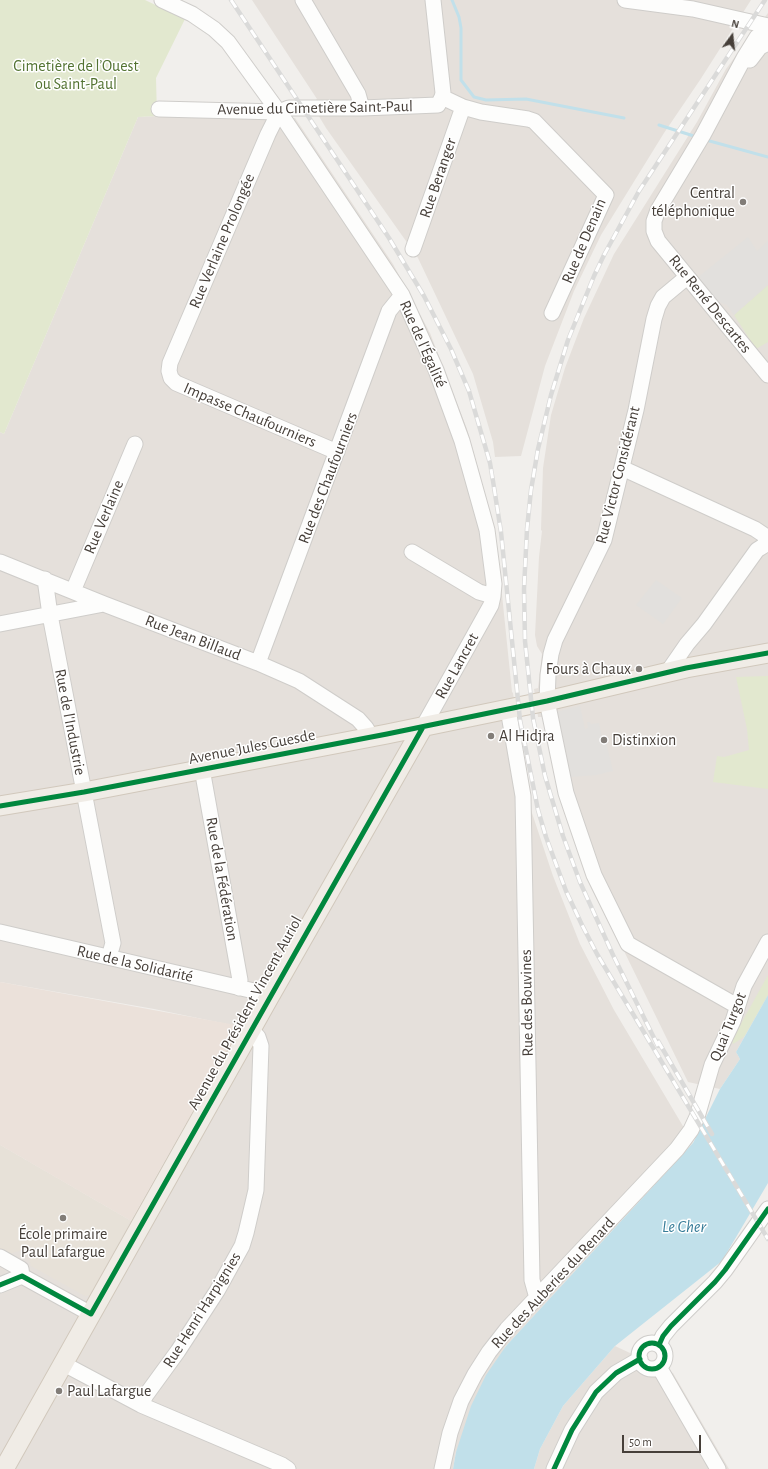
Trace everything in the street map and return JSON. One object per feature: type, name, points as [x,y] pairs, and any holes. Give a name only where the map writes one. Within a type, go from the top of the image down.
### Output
[{"type":"main road","name":"Avenue Jules Guesde","points":[[0,806],[84,792],[423,727],[547,701],[666,673],[768,653]]},
{"type":"main road","name":"Avenue du Président Vincent Auriol","points":[[4,1469],[62,1363],[423,727]]},
{"type":"street","name":"Rue de l'Égalité","points":[[162,0],[192,14],[214,29],[228,42],[279,112],[402,295],[436,370],[462,441],[487,530],[494,584],[492,601]]},
{"type":"street","points":[[303,0],[358,94],[362,108]]},
{"type":"street","points":[[433,0],[442,97]]},
{"type":"street","points":[[625,0],[693,9],[768,27]]},
{"type":"street","points":[[730,84],[757,37],[768,27]]},
{"type":"street","points":[[730,84],[760,47],[768,43]]},
{"type":"street","name":"Rue René Descartes","points":[[730,84],[701,138],[658,210],[654,221],[654,231],[658,241],[768,375]]},
{"type":"street","name":"Avenue du Cimetière Saint-Paul","points":[[159,109],[279,112],[288,108],[432,106],[438,105],[442,97]]},
{"type":"street","name":"Rue de Denain","points":[[442,97],[463,107],[481,112],[534,121],[606,195],[552,313]]},
{"type":"street","name":"Rue Beranger","points":[[413,249],[463,107]]},
{"type":"street","name":"Rue Verlaine Prolongée","points":[[169,371],[170,363],[176,348],[268,134],[279,112]]},
{"type":"street","name":"Rue Victor Considérant","points":[[687,277],[663,297],[658,306],[654,319],[636,410],[604,540],[554,640],[548,675],[547,701],[566,793],[594,875],[628,944],[737,1006]]},
{"type":"street","name":"Rue des Chaufourniers","points":[[258,663],[389,311],[402,295]]},
{"type":"street","name":"Impasse Chaufourniers","points":[[169,371],[171,378],[176,383],[337,452]]},
{"type":"street","name":"Rue Verlaine","points":[[73,591],[135,444]]},
{"type":"street","points":[[622,468],[755,529],[764,535],[768,543],[757,550],[704,624],[666,673]]},
{"type":"street","points":[[412,552],[492,601]]},
{"type":"street","name":"Rue Jean Billaud","points":[[0,562],[258,663],[299,681],[358,719],[366,728],[371,737]]},
{"type":"street","name":"Rue de l'Industrie","points":[[45,579],[50,615],[113,943],[109,957]]},
{"type":"street","name":"Rue Lancret","points":[[423,727],[492,601]]},
{"type":"street","points":[[0,624],[104,604]]},
{"type":"street","points":[[704,624],[696,640],[694,648],[695,659],[706,665]]},
{"type":"street","name":"Rue des Bouvines","points":[[508,709],[523,796],[532,1280],[537,1298]]},
{"type":"street","name":"Rue de la Fédération","points":[[202,769],[240,980],[239,988]]},
{"type":"street","name":"Rue de la Solidarité","points":[[0,932],[254,991],[268,999]]},
{"type":"street","name":"Quai Turgot","points":[[697,1117],[712,1065],[733,1021],[744,986],[768,942]]},
{"type":"street","name":"Rue Henri Harpignies","points":[[141,1405],[146,1395],[178,1351],[217,1291],[242,1246],[246,1233],[253,1209],[257,1184],[261,1046],[258,1037],[251,1029]]},
{"type":"street","name":"Rue des Auberies du Renard","points":[[442,1469],[450,1433],[461,1401],[475,1374],[489,1352],[507,1329],[677,1149],[691,1130],[697,1117]]},
{"type":"street","points":[[659,1345],[663,1336],[671,1326],[729,1266],[768,1209]]},
{"type":"street","points":[[0,1257],[21,1269],[22,1276]]},
{"type":"street","points":[[22,1276],[90,1314]]},
{"type":"street","points":[[0,1285],[22,1276]]},
{"type":"street","points":[[651,1344],[659,1345],[664,1351],[665,1358],[662,1365],[651,1369],[647,1368],[640,1359],[641,1350],[643,1347],[651,1344]]},
{"type":"street","points":[[554,1469],[572,1430],[596,1392],[616,1373],[640,1359]]},
{"type":"street","points":[[62,1363],[141,1405],[282,1465],[288,1469]]},
{"type":"street","points":[[659,1367],[718,1469]]},
{"type":"shaded area","points":[[252,0],[751,0],[664,133],[601,235],[574,291],[545,366],[521,456],[495,457],[493,442],[473,374],[418,258],[326,128],[311,103],[317,99]]},
{"type":"shaded area","points":[[768,13],[768,995],[736,1052],[740,1059],[720,1089],[688,1082],[601,904],[543,717],[538,717],[534,689],[538,688],[542,654],[537,646],[535,635],[539,557],[542,531],[543,468],[551,415],[565,368],[584,318],[614,254],[697,122],[726,69]]},
{"type":"shaded area","points":[[138,117],[295,118],[393,264],[430,333],[467,429],[497,546],[512,692],[529,804],[553,876],[580,944],[614,1010],[693,1143],[506,1346],[456,1452],[453,1469],[0,1469],[0,1145],[131,1221],[241,1027],[154,1009],[0,982],[0,432],[4,434]]},
{"type":"shaded area","points":[[748,237],[757,251],[768,241],[768,285],[734,315],[727,305],[713,300],[697,278]]},
{"type":"shaded area","points":[[656,580],[682,598],[663,624],[636,605]]},
{"type":"shaded area","points":[[580,706],[585,729],[588,728],[587,722],[590,722],[591,724],[599,723],[603,743],[606,742],[613,771],[596,775],[569,777],[555,712]]},
{"type":"shaded area","points":[[0,982],[241,1026],[131,1221],[0,1145]]},
{"type":"shaded area","name":"École primaire Paul Lafargue","points":[[0,1145],[131,1221],[90,1295],[85,1296],[31,1266],[27,1253],[22,1250],[9,1254],[0,1249]]},
{"type":"shaded area","points":[[615,1346],[673,1373],[729,1469],[534,1469],[540,1449],[563,1406]]},
{"type":"green space","name":"Cimetière de l’Ouest ou Saint-Paul","points":[[0,0],[145,0],[185,19],[156,78],[157,116],[138,117],[4,434],[0,432]]},
{"type":"green space","points":[[768,285],[768,342],[756,349],[734,315]]},
{"type":"green space","points":[[768,676],[768,789],[713,782],[717,756],[724,757],[749,750],[747,729],[736,677]]},
{"type":"green space","points":[[768,975],[768,995],[744,1037],[733,1044],[732,1040]]},
{"type":"water","name":"Le Cher","points":[[768,995],[768,1183],[722,1261],[615,1346],[563,1406],[540,1449],[534,1469],[453,1469],[456,1452],[471,1406],[486,1375],[506,1346],[693,1143],[720,1089],[740,1059],[736,1052]]},
{"type":"waterway","points":[[452,0],[459,17],[461,28],[461,80],[474,97],[486,100],[526,99],[624,118]]},
{"type":"waterway","points":[[659,125],[697,137]]},
{"type":"waterway","points":[[706,140],[768,157]]},
{"type":"railway","points":[[231,0],[389,238],[424,296],[451,349],[469,391],[490,463],[501,532],[520,720],[538,810],[546,837],[566,891],[597,954],[768,1239]]},
{"type":"railway","points":[[658,1046],[613,955],[580,882],[563,836],[545,776],[533,718],[525,641],[524,589],[527,529],[531,490],[538,449],[551,395],[568,340],[594,276],[639,191],[765,0]]},
{"type":"railway","points":[[658,1041],[712,1134]]},
{"type":"cycle path","points":[[0,806],[84,792],[387,734],[547,701],[686,668],[768,653]]},
{"type":"cycle path","points":[[0,1285],[22,1276],[91,1314],[423,727]]},
{"type":"cycle path","points":[[659,1345],[663,1336],[671,1326],[725,1270],[768,1209]]},
{"type":"cycle path","points":[[652,1343],[661,1347],[665,1356],[661,1365],[652,1369],[643,1365],[639,1356],[643,1347],[652,1343]]},
{"type":"cycle path","points":[[554,1469],[572,1430],[596,1392],[616,1373],[640,1359]]},
{"type":"place","name":"Central téléphonique","points":[[743,202]]},
{"type":"place","name":"Fours à Chaux","points":[[639,669]]},
{"type":"place","name":"Al Hidjra","points":[[491,736]]},
{"type":"place","name":"Distinxion","points":[[604,740]]},
{"type":"place","name":"École primaire Paul Lafargue","points":[[63,1218]]},
{"type":"place","name":"Paul Lafargue","points":[[59,1391]]}]
